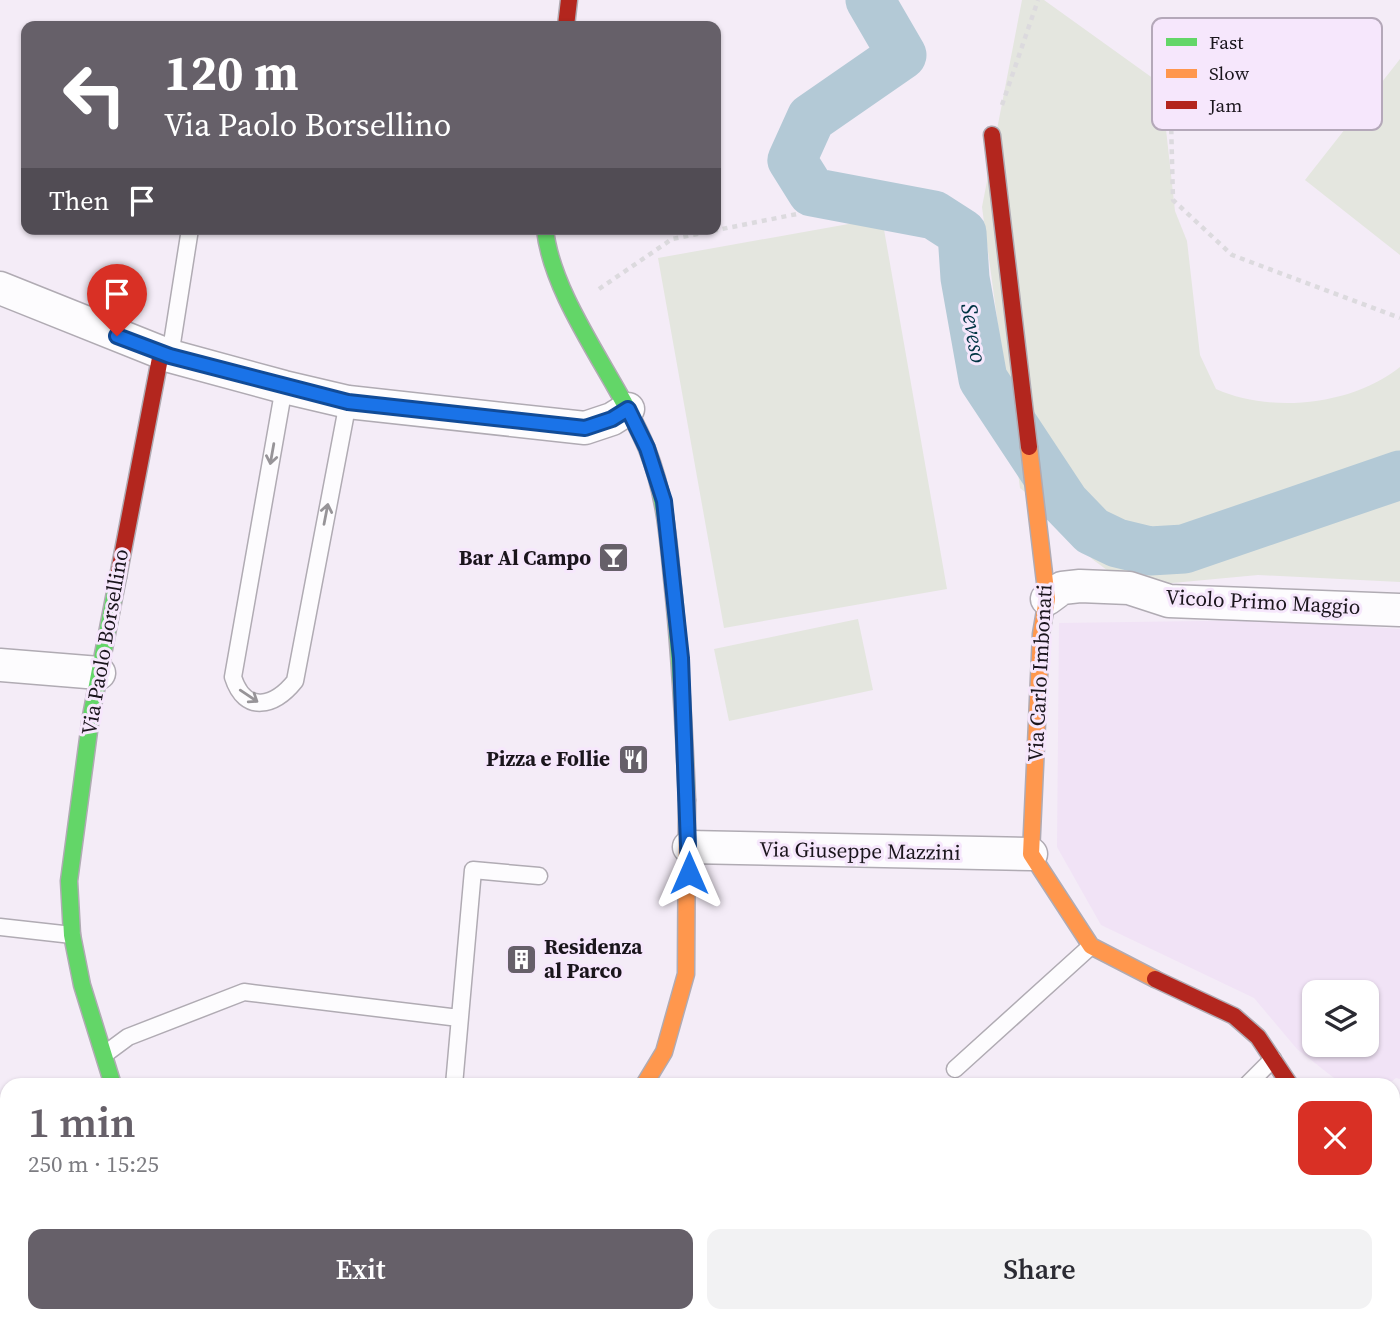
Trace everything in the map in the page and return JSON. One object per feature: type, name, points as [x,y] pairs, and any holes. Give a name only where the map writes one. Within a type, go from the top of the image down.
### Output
[{"type":"street","points":[[567,21],[569,0]]},
{"type":"street","name":"Via Carlo Imbonati","points":[[992,135],[1047,599],[1041,634],[1031,854]]},
{"type":"street","points":[[546,235],[547,248],[573,308],[647,448],[664,501],[681,658],[689,847],[685,974],[664,1052],[649,1078]]},
{"type":"street","points":[[0,288],[166,354],[348,402],[585,428],[612,419],[628,409]]},
{"type":"street","name":"Via Paolo Borsellino","points":[[111,1078],[82,985],[72,935],[69,881],[99,673],[166,354]]},
{"type":"street","name":"Vicolo Primo Maggio","points":[[1047,599],[1062,588],[1080,586],[1129,589],[1169,601],[1400,610]]},
{"type":"street","points":[[0,665],[99,673]]},
{"type":"street","name":"Via Giuseppe Mazzini","points":[[689,847],[1031,854]]},
{"type":"street","points":[[1031,854],[1091,946],[1234,1016],[1258,1037],[1275,1058],[1286,1078]]},
{"type":"lane","points":[[166,354],[189,235]]},
{"type":"lane","points":[[284,387],[233,677],[242,694],[258,703],[276,700],[295,681],[348,402]]},
{"type":"lane","points":[[454,1078],[473,870],[539,876]]},
{"type":"lane","points":[[0,927],[72,935]]},
{"type":"lane","points":[[955,1069],[1091,946]]},
{"type":"lane","points":[[105,1054],[128,1037],[244,992],[458,1018]]},
{"type":"lane","points":[[1254,1078],[1275,1058]]},
{"type":"path","points":[[992,135],[1038,0]]},
{"type":"path","points":[[1171,130],[1173,200],[1232,255],[1400,318]]},
{"type":"path","points":[[721,229],[796,214]]},
{"type":"path","points":[[573,308],[672,239],[692,235]]},
{"type":"shaded area","points":[[1022,0],[1044,0],[1152,78],[1152,130],[1166,130],[1175,211],[1187,241],[1200,355],[1216,389],[1261,401],[1311,402],[1359,390],[1400,367],[1400,582],[1258,575],[1151,585],[1111,573],[1092,559],[1066,524],[1020,488],[982,207]]},
{"type":"shaded area","points":[[1400,59],[1400,255],[1305,180],[1344,130],[1382,130],[1382,82]]},
{"type":"shaded area","points":[[882,218],[947,589],[724,628],[658,258]]},
{"type":"shaded area","points":[[858,619],[873,690],[729,721],[714,649]]},
{"type":"shaded area","points":[[1281,620],[1400,629],[1400,1078],[1334,1078],[1307,1057],[1379,1057],[1379,980],[1302,980],[1302,1053],[1254,998],[1101,925],[1057,847],[1059,623]]},
{"type":"waterway","name":"Seveso","points":[[870,0],[902,55],[811,118],[792,160],[812,192],[934,215],[962,233],[965,278],[983,379],[1065,503],[1092,531],[1117,543],[1150,551],[1184,549],[1400,475]]},
{"type":"traffic: fast","points":[[546,235],[560,284],[635,423],[658,481],[667,529],[675,606],[687,800]]},
{"type":"traffic: fast","points":[[111,1078],[82,985],[72,935],[69,881],[91,716],[118,577]]},
{"type":"traffic: slow","points":[[1029,447],[1047,599],[1041,634],[1031,854],[1091,946],[1155,979]]},
{"type":"traffic: slow","points":[[648,1078],[664,1052],[686,974],[687,800]]},
{"type":"traffic: jam","points":[[567,21],[569,0]]},
{"type":"traffic: jam","points":[[992,135],[1029,447]]},
{"type":"traffic: jam","points":[[118,577],[161,353]]},
{"type":"traffic: jam","points":[[1155,979],[1234,1016],[1258,1037],[1285,1078]]},
{"type":"place","name":"Bar Al Campo","points":[[614,558]]},
{"type":"place","name":"Pizza e Follie","points":[[633,759]]},
{"type":"place","name":"Residenza al Parco","points":[[521,959]]},
{"type":"route","points":[[117,336],[170,356],[348,402],[585,428],[612,419],[628,409],[647,448],[664,501],[681,658],[689,873]]}]
